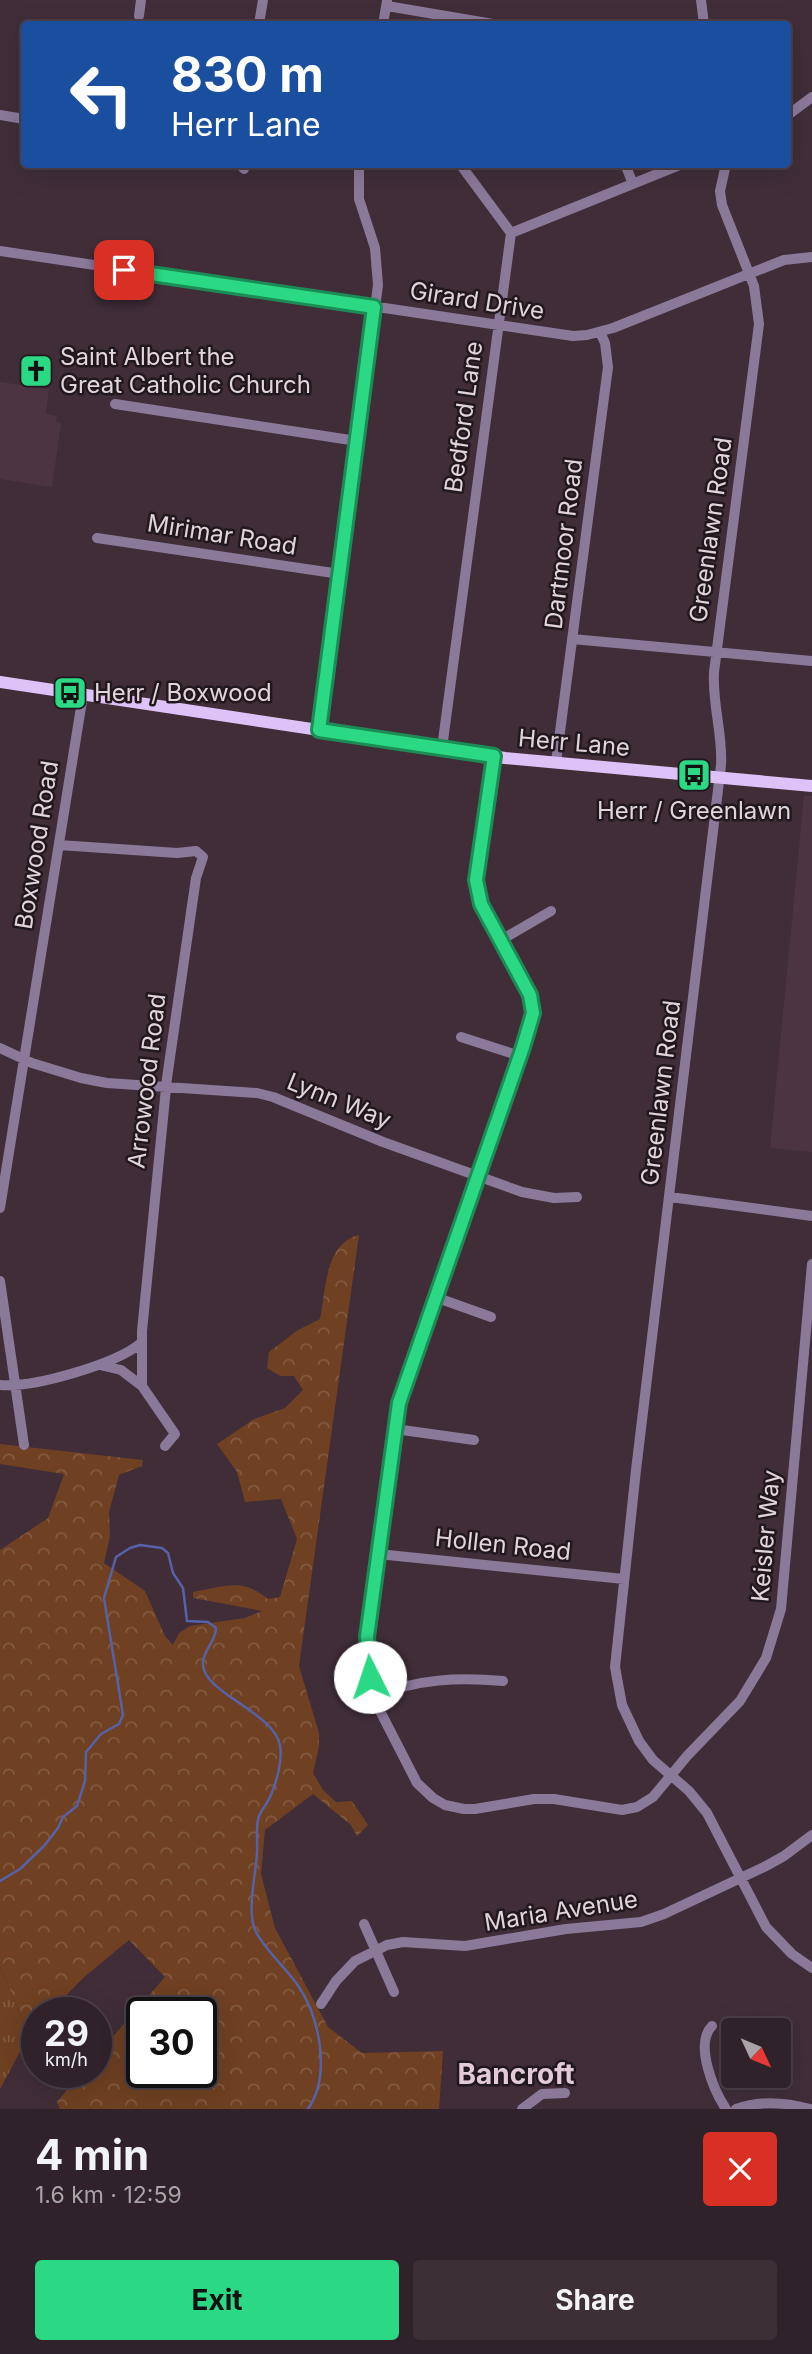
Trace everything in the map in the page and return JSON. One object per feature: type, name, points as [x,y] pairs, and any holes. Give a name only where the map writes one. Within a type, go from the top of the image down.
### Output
[{"type":"main road","name":"Herr Lane","points":[[0,682],[494,756],[812,786]]},
{"type":"street","points":[[139,16],[141,0]]},
{"type":"street","points":[[260,21],[263,0]]},
{"type":"street","points":[[701,0],[704,21]]},
{"type":"street","points":[[384,21],[387,3],[478,21]]},
{"type":"street","points":[[791,113],[812,97]]},
{"type":"street","points":[[0,115],[21,118]]},
{"type":"street","points":[[319,730],[378,266],[373,240],[359,199],[359,168]]},
{"type":"street","points":[[463,168],[510,233],[672,168]]},
{"type":"street","points":[[627,168],[633,184]]},
{"type":"street","name":"Greenlawn Road","points":[[725,168],[720,198],[755,291],[759,324],[713,683],[722,747],[719,778],[616,1658],[620,1695],[629,1724],[639,1741],[653,1760],[698,1801],[707,1813],[766,1927],[792,1954],[812,1968]]},
{"type":"street","name":"Bedford Lane","points":[[442,748],[510,233]]},
{"type":"street","name":"Girard Drive","points":[[0,251],[573,336],[600,332],[784,260],[812,257]]},
{"type":"street","name":"Dartmoor Road","points":[[556,762],[608,367],[605,343],[600,332]]},
{"type":"street","points":[[115,404],[357,441]]},
{"type":"street","name":"Mirimar Road","points":[[97,538],[340,574]]},
{"type":"street","points":[[572,639],[812,662]]},
{"type":"street","name":"Boxwood Road","points":[[0,1208],[83,695]]},
{"type":"street","name":"Keisler Way","points":[[494,756],[476,887],[481,904],[524,981],[532,1001],[531,1025],[402,1391],[367,1637],[367,1660],[379,1709],[417,1783],[433,1798],[452,1807],[475,1810],[508,1802],[544,1799],[622,1810],[637,1807],[647,1801],[740,1701],[754,1681],[775,1634],[783,1586],[812,1264]]},
{"type":"street","name":"Arrowood Road","points":[[59,845],[177,853],[196,850],[203,857],[196,878],[166,1087],[141,1342],[142,1386]]},
{"type":"street","points":[[500,940],[551,911]]},
{"type":"street","points":[[461,1037],[520,1056]]},
{"type":"street","name":"Lynn Way","points":[[0,1048],[24,1060],[81,1078],[107,1083],[257,1093],[273,1097],[383,1142],[537,1196],[577,1196]]},
{"type":"street","points":[[670,1197],[812,1216]]},
{"type":"street","points":[[0,1281],[23,1445]]},
{"type":"street","points":[[435,1297],[491,1317]]},
{"type":"street","points":[[0,1385],[46,1380],[100,1364],[131,1351],[141,1342]]},
{"type":"street","points":[[100,1364],[121,1370],[142,1386],[174,1431],[175,1436],[165,1446]]},
{"type":"street","points":[[395,1429],[474,1440]]},
{"type":"street","name":"Hollen Road","points":[[378,1554],[624,1579]]},
{"type":"street","points":[[375,1696],[438,1679],[503,1681]]},
{"type":"street","name":"Maria Avenue","points":[[321,2004],[344,1972],[364,1955],[375,1950],[403,1942],[465,1946],[554,1931],[641,1922],[664,1914],[784,1856],[812,1835]]},
{"type":"street","points":[[364,1924],[394,1992]]},
{"type":"street","points":[[712,2026],[706,2034],[707,2066],[726,2109]]},
{"type":"street","points":[[522,2109],[542,2094],[565,2093]]},
{"type":"street","points":[[736,2109],[772,2102],[810,2109]]},
{"type":"shaded area","points":[[0,382],[49,389],[46,414],[57,416],[56,422],[61,423],[52,487],[0,479]]},
{"type":"shaded area","points":[[804,796],[812,796],[812,1152],[770,1148]]},
{"type":"green space","points":[[359,1235],[299,1666],[319,1733],[313,1773],[323,1790],[336,1802],[352,1801],[368,1825],[357,1836],[351,1825],[313,1794],[265,1830],[261,1874],[275,1928],[328,2027],[362,2053],[443,2051],[439,2109],[60,2109],[57,2102],[69,2088],[112,2088],[112,2038],[126,2022],[126,2088],[217,2088],[217,1997],[148,1997],[165,1977],[129,1940],[65,1997],[21,1997],[21,2016],[0,1967],[0,1550],[48,1518],[64,1474],[0,1464],[0,1444],[143,1460],[142,1466],[119,1475],[109,1512],[110,1536],[104,1563],[145,1591],[165,1636],[173,1645],[179,1633],[190,1626],[245,1618],[262,1611],[193,1598],[193,1592],[232,1585],[250,1588],[268,1599],[280,1597],[297,1539],[281,1499],[245,1502],[237,1472],[217,1444],[254,1419],[285,1408],[303,1390],[294,1376],[280,1376],[267,1368],[269,1352],[298,1330],[320,1319],[329,1269],[339,1247]]},
{"type":"green space","points":[[0,1967],[21,2016],[21,2050],[0,2089]]},
{"type":"waterway","points":[[0,1881],[20,1869],[44,1846],[63,1817],[77,1806],[85,1781],[86,1752],[101,1734],[119,1724],[123,1715],[104,1598],[116,1557],[140,1545],[162,1548],[168,1553],[173,1573],[183,1588],[187,1621],[208,1622],[216,1628],[204,1657],[205,1673],[224,1692],[265,1722],[275,1733],[280,1745],[281,1758],[277,1779],[258,1821],[252,1914],[260,1939],[299,1987],[317,2031],[321,2064],[315,2096],[308,2109]]},
{"type":"place","name":"Saint Albert the Great Catholic Church","points":[[36,371]]},
{"type":"place","name":"Herr / Boxwood","points":[[70,693]]},
{"type":"place","name":"Herr / Greenlawn","points":[[694,775]]},
{"type":"district","name":"Bancroft","points":[[516,2074]]},
{"type":"route","points":[[124,270],[374,307],[319,730],[494,756],[476,880],[477,893],[527,988],[533,1013],[399,1403],[367,1637],[370,1677]]}]
